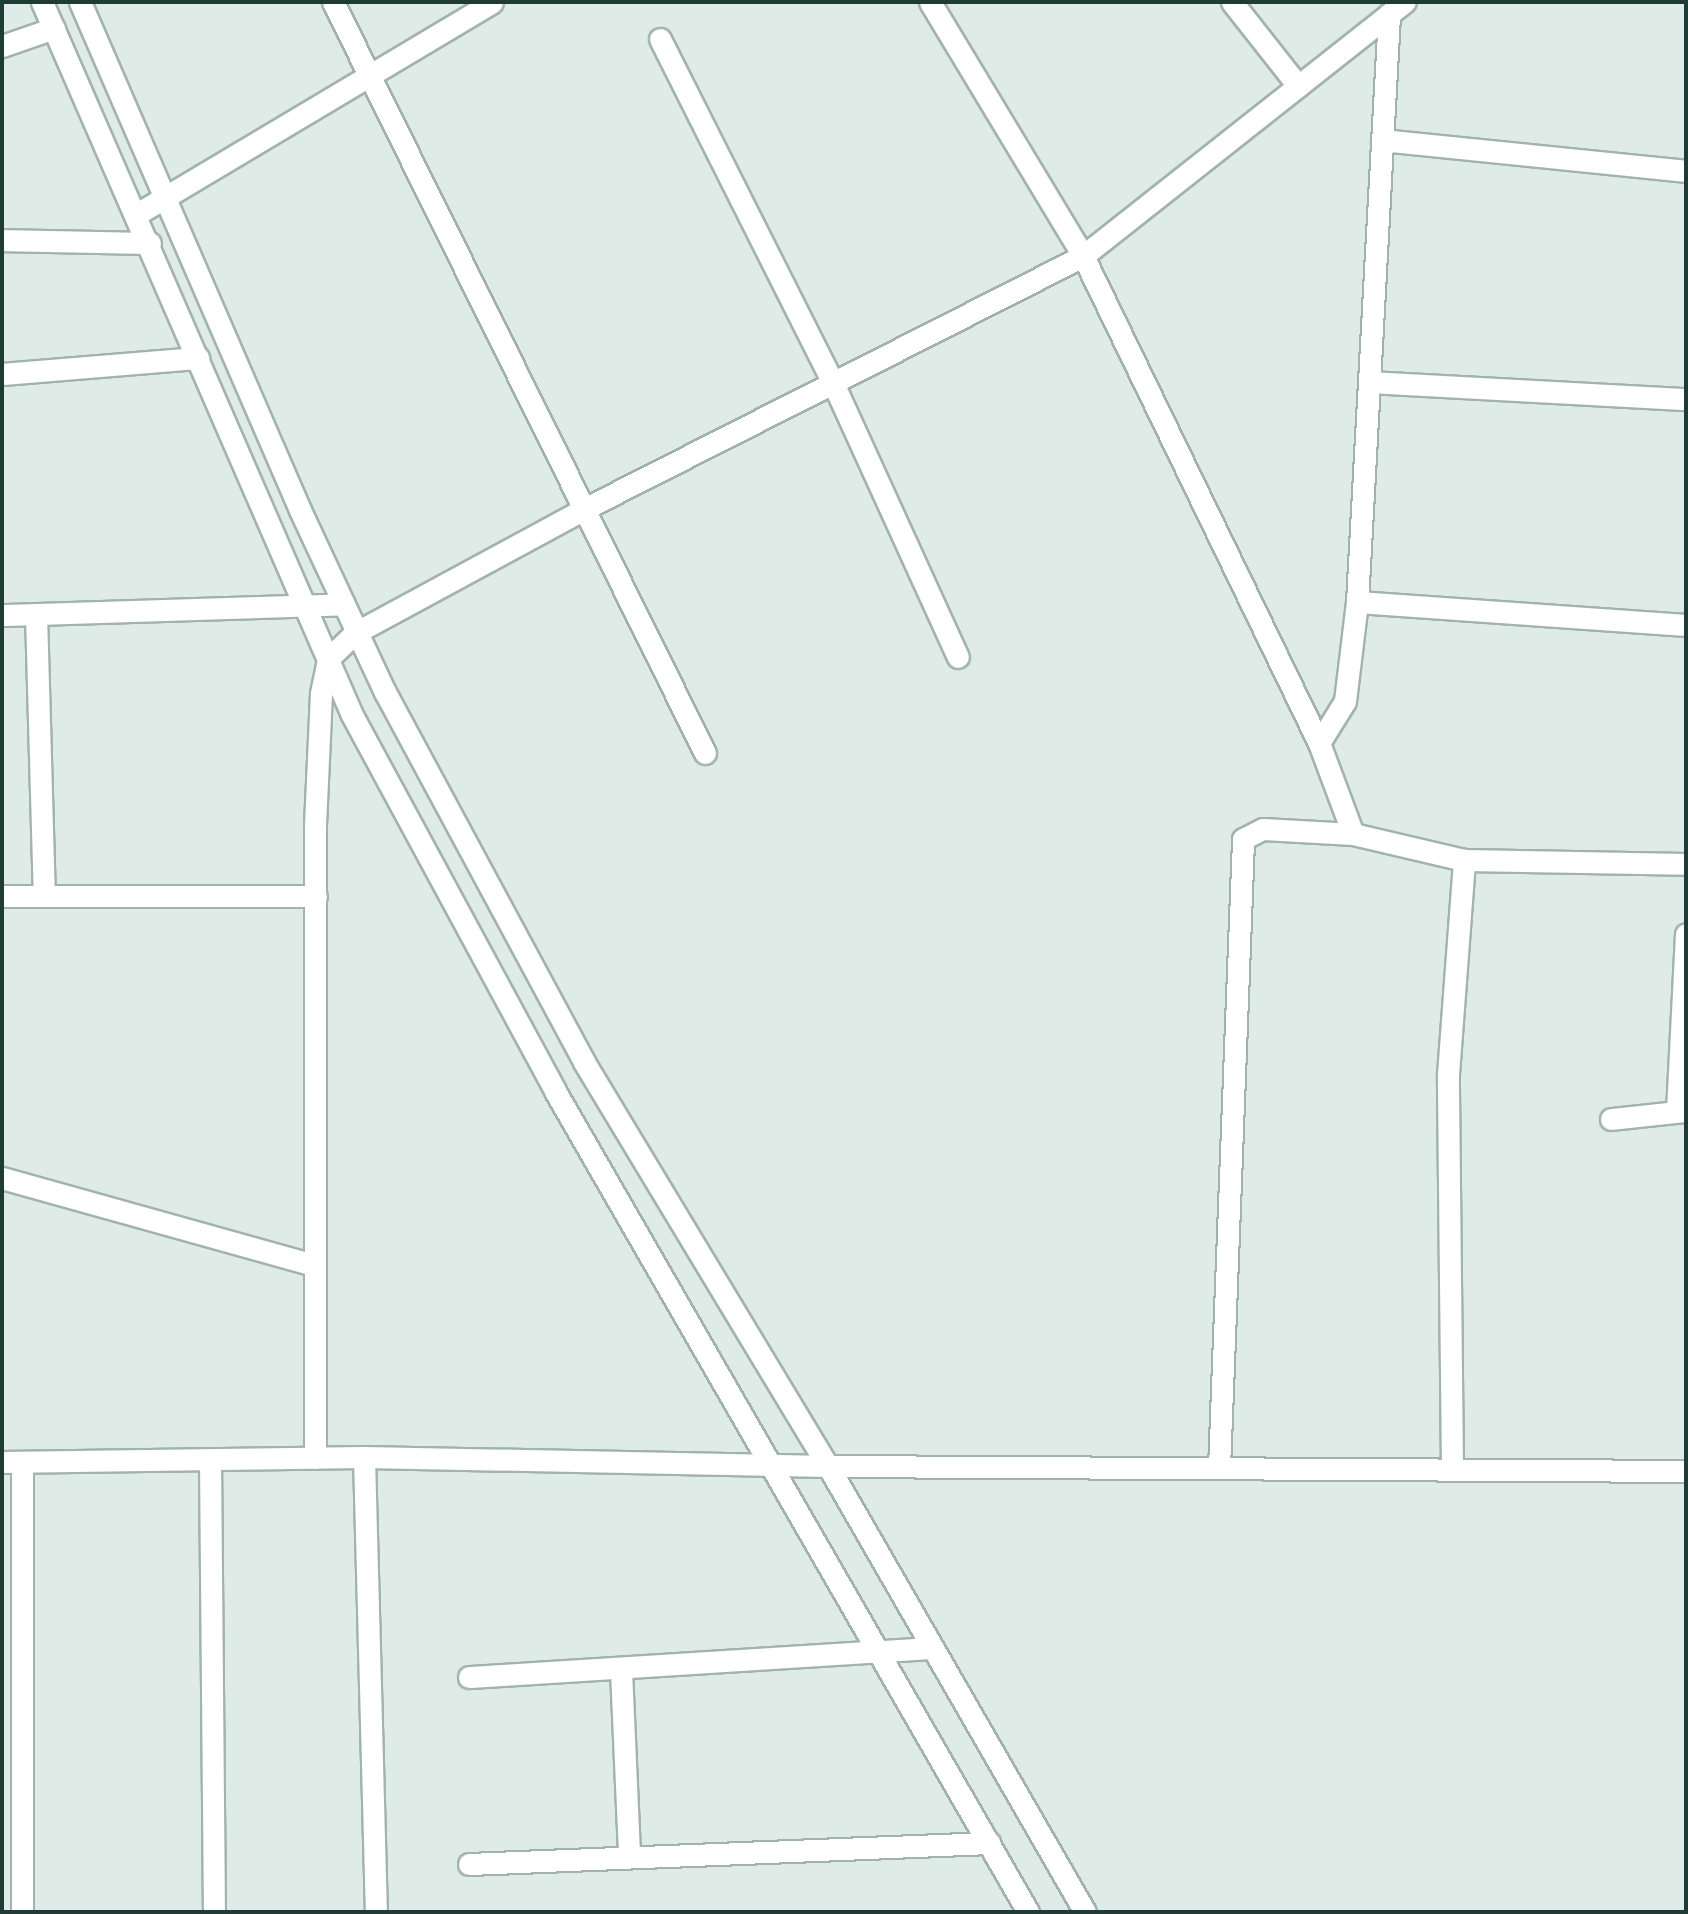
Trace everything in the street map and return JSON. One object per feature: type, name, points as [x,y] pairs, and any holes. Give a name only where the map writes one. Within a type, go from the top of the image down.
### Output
[{"type":"street","points":[[42,2],[150,243],[303,607],[352,715],[548,1078],[1028,1912]]},
{"type":"street","points":[[80,2],[355,633],[584,1062],[828,1466],[1085,1912]]},
{"type":"street","points":[[332,2],[705,753]]},
{"type":"street","points":[[137,214],[165,200],[492,2]]},
{"type":"street","points":[[930,2],[1083,256],[1319,743],[1353,834]]},
{"type":"street","points":[[1232,2],[1298,86]]},
{"type":"street","points":[[1319,743],[1345,701],[1357,602],[1382,140],[1397,8]]},
{"type":"street","points":[[315,1458],[313,1265],[316,896],[321,693],[328,660],[355,633],[584,509],[1083,256],[1397,8]]},
{"type":"street","points":[[2,46],[54,28]]},
{"type":"street","points":[[660,39],[833,383],[958,657]]},
{"type":"street","points":[[1382,140],[1686,172]]},
{"type":"street","points":[[2,240],[150,243]]},
{"type":"street","points":[[2,374],[198,358]]},
{"type":"street","points":[[1370,382],[1686,399]]},
{"type":"street","points":[[1357,602],[1686,625]]},
{"type":"street","points":[[2,615],[344,604]]},
{"type":"street","points":[[36,614],[44,895]]},
{"type":"street","points":[[1219,1468],[1240,849],[1252,832],[1263,829],[1353,834],[1464,860],[1686,864]]},
{"type":"street","points":[[1452,1469],[1448,1074],[1464,860]]},
{"type":"street","points":[[2,896],[316,896]]},
{"type":"street","points":[[1611,1119],[1682,1111],[1686,934]]},
{"type":"street","points":[[2,1178],[313,1265]]},
{"type":"street","points":[[365,1457],[376,1912]]},
{"type":"street","points":[[22,1912],[12,1462],[365,1457],[828,1466],[1686,1471]]},
{"type":"street","points":[[210,1459],[214,1912]]},
{"type":"street","points":[[469,1677],[621,1670],[932,1647]]},
{"type":"street","points":[[621,1670],[629,1856]]},
{"type":"street","points":[[469,1864],[990,1843]]}]
